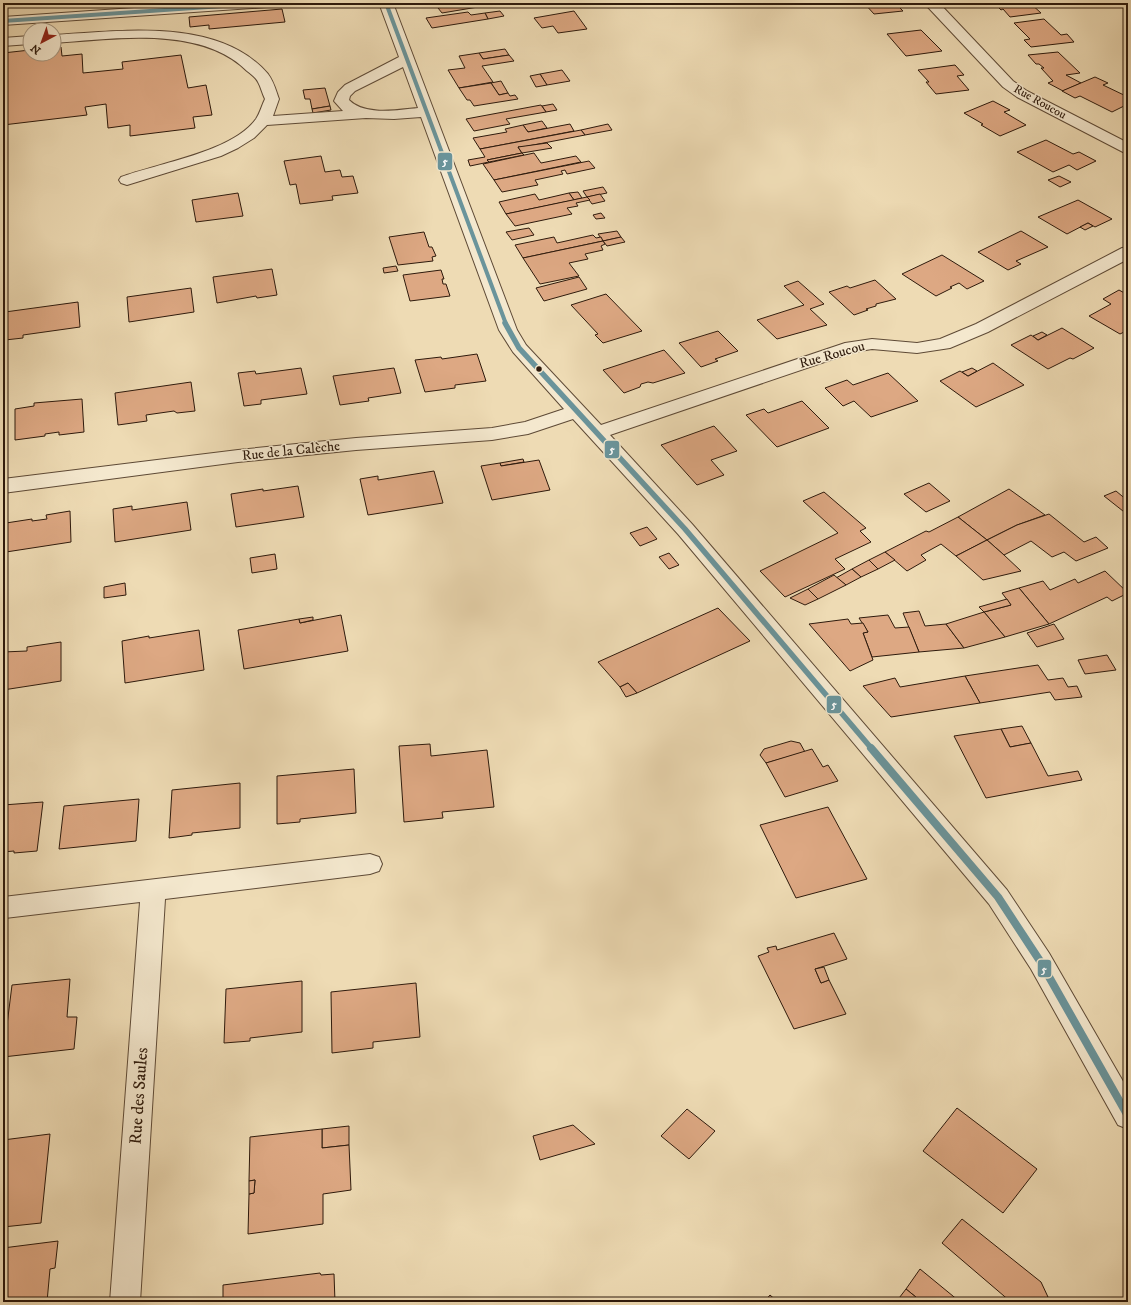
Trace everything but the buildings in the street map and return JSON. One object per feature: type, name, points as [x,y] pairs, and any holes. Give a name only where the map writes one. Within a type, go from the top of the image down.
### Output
[{"type":"street","points":[[3,21],[267,3]]},
{"type":"street","points":[[386,3],[508,330],[526,357],[685,529],[998,897],[1040,961],[1128,1116]]},
{"type":"street","name":"Rue Roucou","points":[[931,3],[1008,84],[1022,94],[1128,150]]},
{"type":"street","points":[[62,39],[149,34],[180,36],[213,44],[243,58],[263,77],[272,99],[262,121],[239,141],[218,151],[176,166],[127,180]]},
{"type":"street","points":[[3,42],[22,41]]},
{"type":"street","points":[[370,114],[352,110],[344,105],[341,101],[343,95],[358,84],[407,59]]},
{"type":"street","points":[[262,121],[427,112]]},
{"type":"street","name":"Rue Roucou","points":[[597,433],[851,347],[872,344],[917,348],[944,344],[982,328],[1128,252]]},
{"type":"street","name":"Rue de la Calèche","points":[[3,486],[238,456],[356,444],[492,434],[534,426],[577,412]]},
{"type":"street","points":[[5,907],[370,864]]},
{"type":"street","name":"Rue des Saules","points":[[125,1302],[153,889]]},
{"type":"transit line","name":"5","points":[[3,21],[267,3]]},
{"type":"transit line","name":"5","points":[[386,3],[508,330],[519,348],[685,529],[998,897],[1040,961],[1128,1116]]}]
